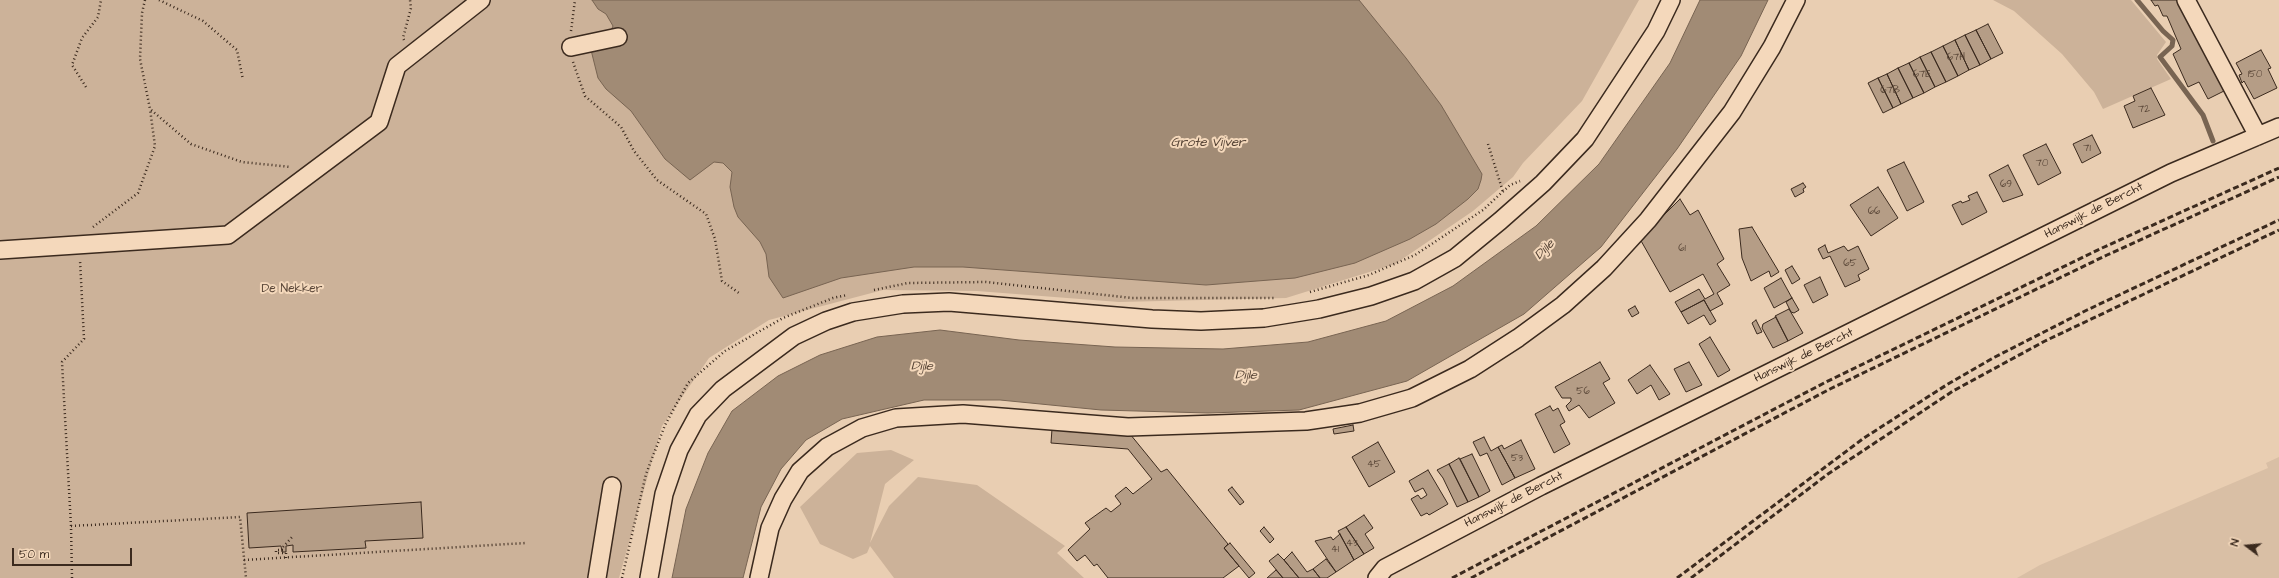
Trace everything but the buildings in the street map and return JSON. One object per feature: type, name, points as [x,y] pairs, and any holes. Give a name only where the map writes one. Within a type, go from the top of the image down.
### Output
[{"type":"street","points":[[0,250],[228,235],[379,122],[397,66],[481,0]]},
{"type":"street","points":[[649,578],[664,494],[679,450],[698,415],[723,389],[794,336],[826,320],[853,312],[902,304],[949,302],[1152,320],[1201,321],[1264,318],[1319,309],[1371,296],[1414,281],[1455,258],[1500,221],[1543,182],[1585,139],[1656,31],[1671,0]]},
{"type":"street","points":[[759,578],[770,528],[782,499],[800,471],[827,447],[862,428],[896,418],[963,414],[1128,427],[1306,420],[1360,413],[1412,398],[1470,369],[1518,338],[1563,305],[1604,268],[1648,220],[1732,112],[1772,47],[1796,0]]},
{"type":"street","points":[[2186,0],[2258,136]]},
{"type":"street","points":[[571,47],[618,37]]},
{"type":"street","name":"Hanswijk de Bercht","points":[[1377,578],[1385,568],[1541,486],[2171,172],[2279,127]]},
{"type":"street","points":[[597,578],[612,486]]},
{"type":"path","points":[[86,87],[72,65],[82,38],[98,17],[100,0]]},
{"type":"path","points":[[89,230],[138,193],[155,146],[150,109],[140,59],[142,13],[145,0]]},
{"type":"path","points":[[159,0],[203,21],[236,50],[244,80]]},
{"type":"path","points":[[410,0],[411,8],[403,38],[411,55]]},
{"type":"path","points":[[575,0],[572,15],[571,58],[585,96],[621,127],[634,151],[657,180],[706,214],[715,239],[722,281],[739,292]]},
{"type":"path","points":[[150,109],[191,144],[242,162],[291,167],[318,167]]},
{"type":"path","points":[[1488,144],[1502,192]]},
{"type":"path","points":[[72,578],[71,526],[62,362],[84,339],[80,244]]},
{"type":"path","points":[[71,526],[240,517],[246,578]]},
{"type":"path","points":[[286,558],[286,553],[276,553],[276,550],[283,550],[283,546],[293,536]]},
{"type":"path","points":[[244,560],[526,543]]},
{"type":"shaded area","points":[[2279,457],[2279,578],[2017,578],[2040,565],[2268,468],[2266,463]]},
{"type":"green space","name":"De Nekker","points":[[0,0],[1639,0],[1582,101],[1523,163],[1513,177],[1473,211],[1395,264],[1286,298],[1119,302],[977,291],[883,290],[769,320],[709,358],[662,426],[619,578],[0,578]]},
{"type":"green space","points":[[1993,0],[2131,0],[2166,42],[2157,55],[2157,59],[2171,79],[2103,109],[2094,92],[2062,54],[2014,11]]},
{"type":"green space","points":[[891,450],[914,460],[885,484],[870,543],[889,506],[918,477],[977,485],[1065,546],[1057,553],[1084,578],[894,578],[870,546],[867,553],[853,559],[820,544],[800,507],[857,453]]},
{"type":"water","name":"Grote Vijver","points":[[592,0],[1359,0],[1406,58],[1441,105],[1482,174],[1481,180],[1478,189],[1468,199],[1436,224],[1410,239],[1355,263],[1295,278],[1206,285],[963,267],[914,267],[841,278],[783,298],[769,277],[766,254],[760,242],[738,217],[734,207],[730,187],[732,172],[723,163],[714,162],[690,180],[665,159],[631,111],[606,89],[598,78],[588,38],[610,33],[613,26],[606,14],[598,9]]},
{"type":"water","name":"Dijle","points":[[1700,0],[1768,0],[1741,56],[1677,149],[1601,247],[1524,314],[1407,381],[1299,410],[1208,413],[1101,410],[1000,400],[924,400],[842,419],[806,440],[781,469],[761,507],[743,578],[672,578],[686,509],[708,453],[732,411],[778,376],[820,355],[877,337],[940,330],[1019,340],[1115,347],[1223,349],[1308,342],[1386,321],[1453,286],[1536,226],[1599,164],[1670,63]]},
{"type":"waterway","points":[[2137,0],[2163,31],[2173,40],[2172,46],[2160,57],[2203,115],[2213,141]]},
{"type":"railway","points":[[1452,578],[1826,382],[2102,248],[2279,168]]},
{"type":"railway","points":[[1471,578],[1830,389],[2107,255],[2279,177]]},
{"type":"railway","points":[[1677,578],[1864,438],[1948,384],[1993,358],[2087,310],[2279,220]]},
{"type":"railway","points":[[1691,578],[1828,474],[1953,391],[2045,341],[2279,230]]}]
